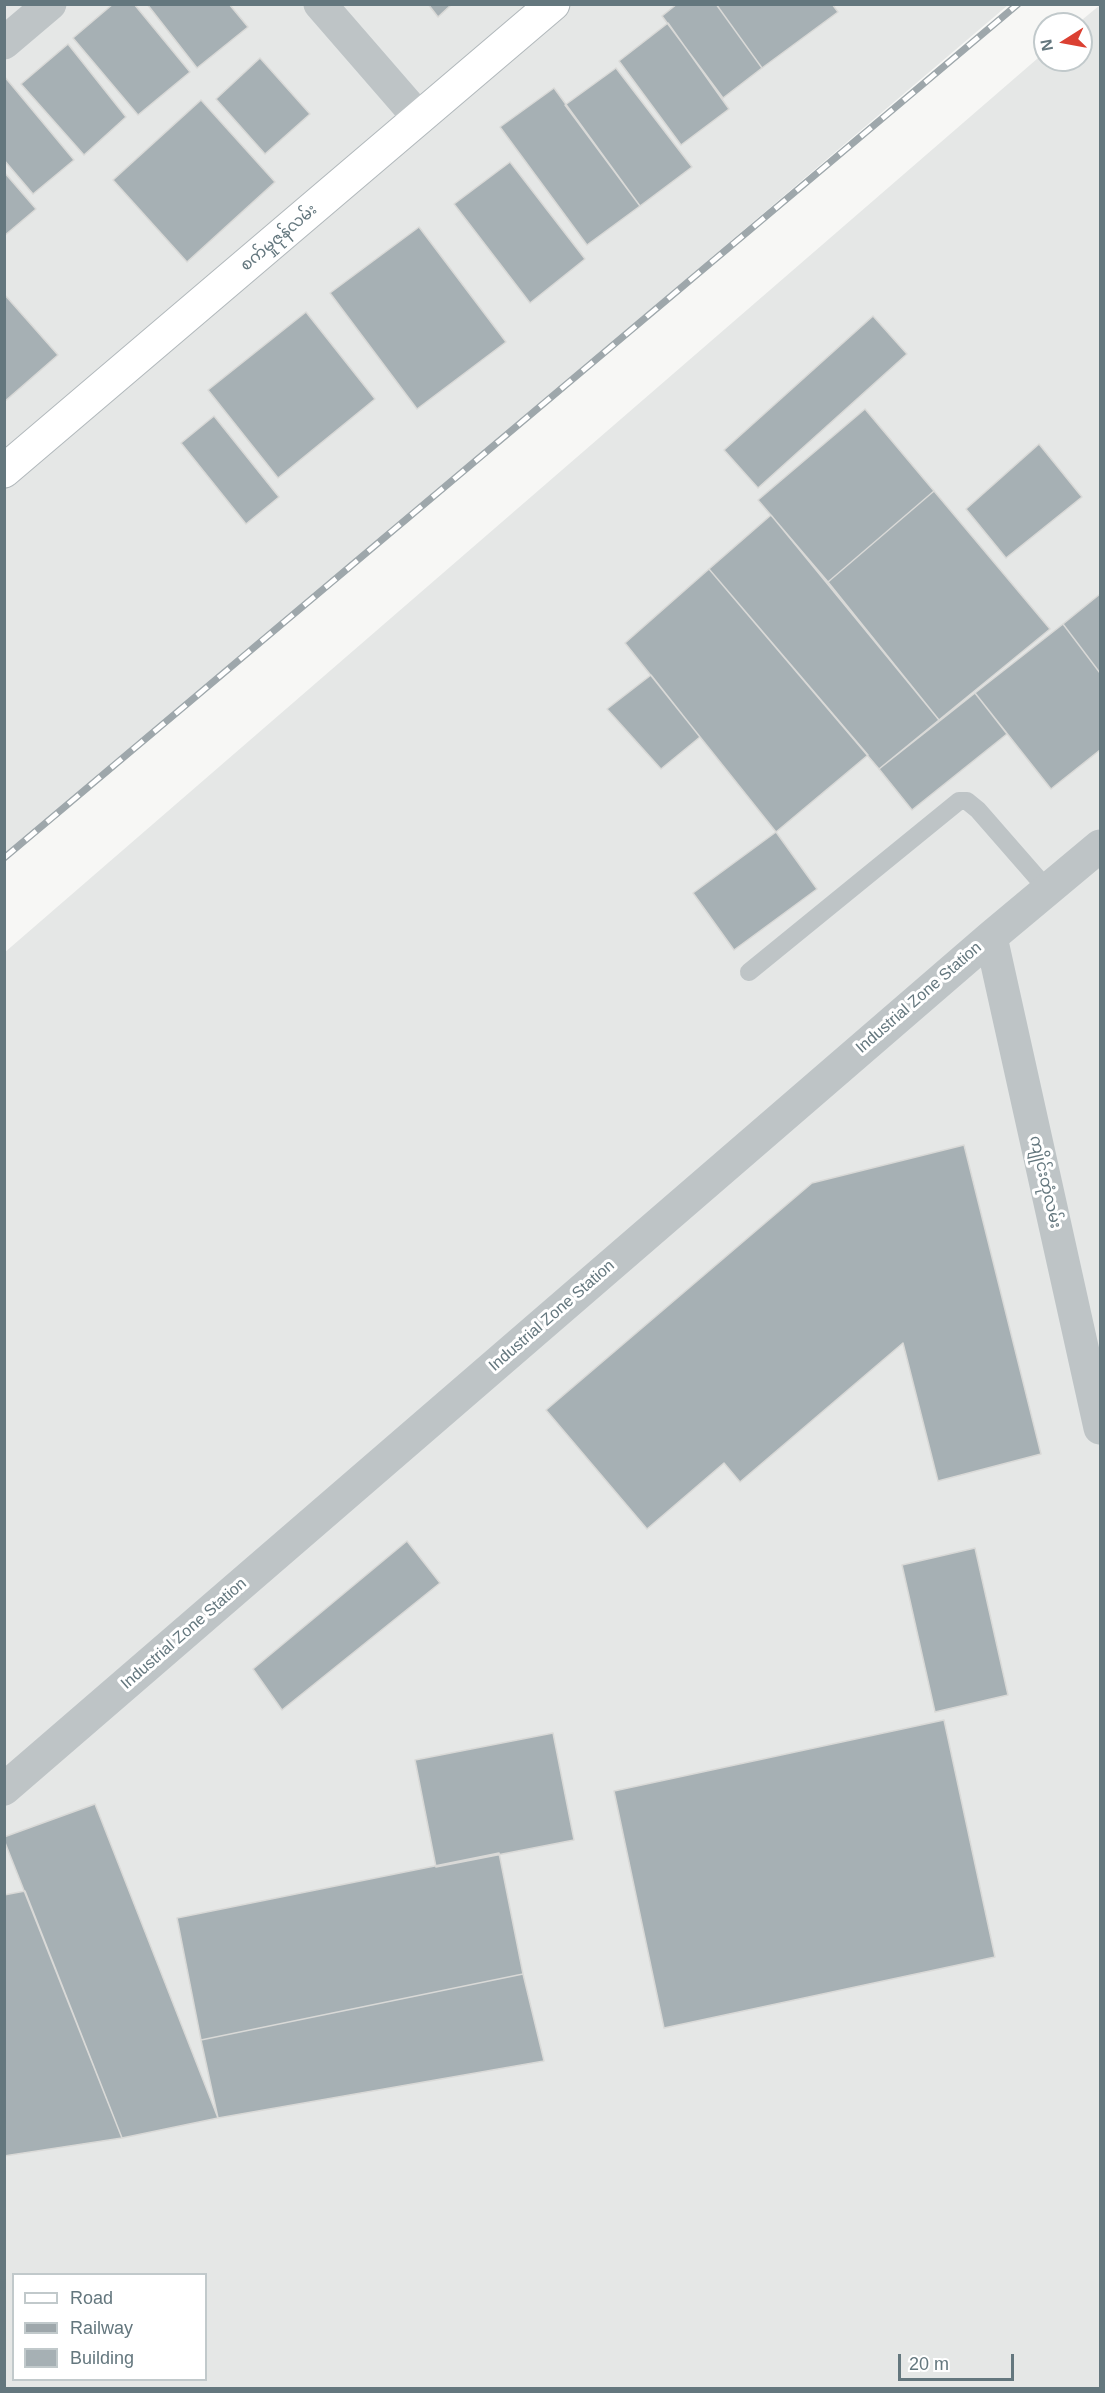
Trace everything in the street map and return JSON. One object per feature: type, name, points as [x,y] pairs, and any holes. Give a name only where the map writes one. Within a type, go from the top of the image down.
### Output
[{"type":"street","points":[[4,43],[50,4]]},
{"type":"street","points":[[320,4],[420,118]]},
{"type":"street","name":"စက်မှုဇုန်လမ်း","points":[[4,471],[553,4]]},
{"type":"street","name":"Industrial Zone Station","points":[[4,1789],[991,937],[1101,846]]},
{"type":"street","name":"ကျိုင်းတုံလမ်း","points":[[991,937],[1095,1378],[1101,1428]]},
{"type":"lane","points":[[749,972],[959,801],[967,801],[978,810],[1047,889]]},
{"type":"shaded area","points":[[5,5],[1008,5],[5,859]]},
{"type":"shaded area","points":[[1100,5],[1100,2388],[5,2388],[4,953],[1033,62],[1033,72],[1093,72],[1092,12]]},
{"type":"building","points":[[113,4],[134,4],[190,72],[138,115],[73,38]]},
{"type":"building","points":[[147,4],[229,4],[248,27],[197,68]]},
{"type":"building","points":[[428,4],[452,4],[438,17]]},
{"type":"building","points":[[677,4],[716,4],[762,68],[723,98],[662,16]]},
{"type":"building","points":[[716,4],[832,4],[838,12],[762,68]]},
{"type":"building","points":[[668,23],[729,109],[681,145],[619,61]]},
{"type":"building","points":[[68,44],[126,117],[84,155],[21,84]]},
{"type":"building","points":[[260,58],[310,114],[265,154],[216,99]]},
{"type":"building","points":[[616,68],[692,167],[640,206],[565,105]]},
{"type":"building","points":[[4,76],[74,160],[33,194],[4,160]]},
{"type":"building","points":[[554,88],[640,206],[587,245],[500,127]]},
{"type":"building","points":[[201,100],[275,182],[187,262],[113,180]]},
{"type":"building","points":[[510,162],[585,259],[530,303],[454,204]]},
{"type":"building","points":[[4,172],[36,209],[4,236]]},
{"type":"building","points":[[419,227],[506,342],[417,409],[330,293]]},
{"type":"building","points":[[4,294],[58,355],[4,402]]},
{"type":"building","points":[[306,312],[375,399],[278,478],[208,390]]},
{"type":"building","points":[[873,316],[907,354],[758,488],[724,450]]},
{"type":"building","points":[[865,409],[934,491],[828,582],[758,500]]},
{"type":"building","points":[[214,416],[279,497],[246,524],[181,443]]},
{"type":"building","points":[[1039,444],[1082,497],[1006,558],[966,509]]},
{"type":"building","points":[[934,491],[1050,629],[939,720],[828,582]]},
{"type":"building","points":[[771,515],[939,720],[879,769],[709,569]]},
{"type":"building","points":[[709,569],[868,755],[776,832],[625,643]]},
{"type":"building","points":[[1100,594],[1100,673],[1063,624]]},
{"type":"building","points":[[1063,624],[1100,673],[1100,750],[1051,789],[975,693]]},
{"type":"building","points":[[651,675],[700,737],[661,769],[607,709]]},
{"type":"building","points":[[975,693],[1007,734],[912,810],[879,769]]},
{"type":"building","points":[[776,832],[817,889],[734,950],[693,893]]},
{"type":"building","points":[[964,1145],[1041,1454],[938,1481],[903,1343],[740,1482],[724,1463],[647,1529],[546,1410],[812,1183]]},
{"type":"building","points":[[407,1541],[440,1583],[282,1710],[253,1669]]},
{"type":"building","points":[[975,1548],[1008,1695],[935,1712],[902,1565]]},
{"type":"building","points":[[944,1720],[995,1957],[664,2028],[614,1791]]},
{"type":"building","points":[[553,1733],[574,1840],[436,1867],[415,1760]]},
{"type":"building","points":[[95,1804],[218,2118],[122,2138],[4,1840],[4,1837]]},
{"type":"building","points":[[499,1853],[523,1974],[201,2040],[177,1918]]},
{"type":"building","points":[[25,1891],[122,2138],[4,2156],[4,1895]]},
{"type":"building","points":[[523,1974],[544,2061],[218,2118],[201,2040]]},
{"type":"railway","points":[[4,858],[1018,4]]}]
